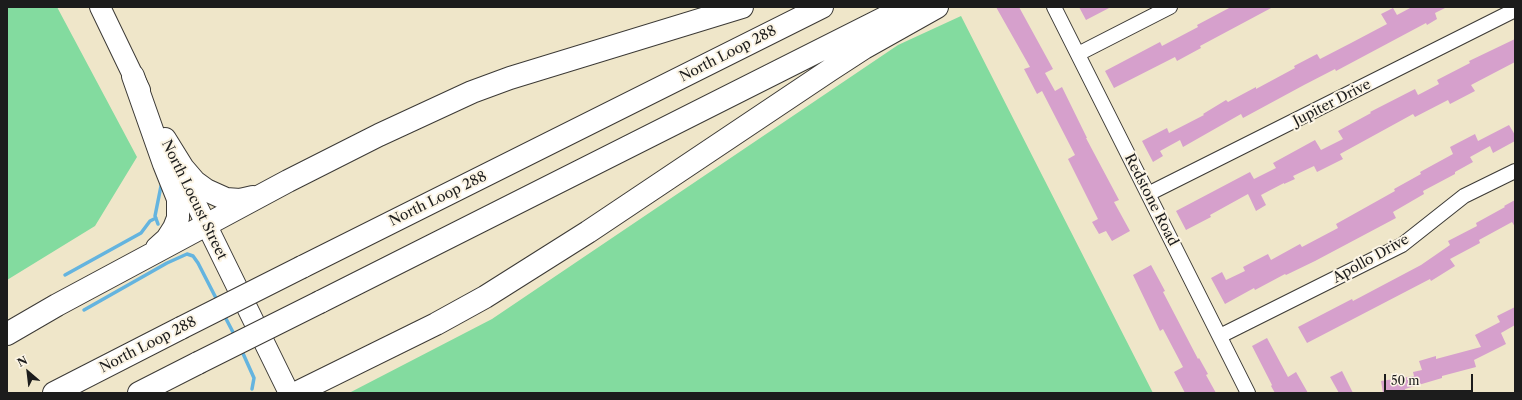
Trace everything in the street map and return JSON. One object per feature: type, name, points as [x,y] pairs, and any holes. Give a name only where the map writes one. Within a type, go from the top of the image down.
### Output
[{"type":"highway","points":[[7,334],[57,305],[260,196],[379,135],[472,92],[510,78],[742,7]]},
{"type":"highway","name":"North Loop 288","points":[[54,393],[302,267],[822,7]]},
{"type":"highway","points":[[139,393],[906,7]]},
{"type":"highway","points":[[296,393],[436,324],[485,297],[588,232],[830,70],[876,41],[938,7]]},
{"type":"highway","points":[[129,266],[150,253],[167,239],[178,218],[179,206],[174,186],[164,164],[133,76]]},
{"type":"highway","points":[[162,135],[191,178],[206,190],[226,198],[240,200],[260,196]]},
{"type":"highway","points":[[324,393],[347,368]]},
{"type":"main road","name":"North Locust Street","points":[[100,7],[289,393]]},
{"type":"street","name":"Redstone Road","points":[[1054,7],[1248,393]]},
{"type":"street","points":[[1078,54],[1170,7]]},
{"type":"street","name":"Jupiter Drive","points":[[1148,194],[1515,10]]},
{"type":"street","name":"Apollo Drive","points":[[1220,336],[1402,244],[1464,196],[1515,171]]},
{"type":"green space","points":[[7,7],[57,7],[137,157],[95,226],[7,280]]},
{"type":"green space","points":[[961,16],[1153,393],[349,393],[492,319],[898,45]]},
{"type":"building","points":[[996,7],[1019,7],[1053,69],[1045,73],[1055,91],[1062,87],[1086,138],[1119,200],[1114,202],[1130,231],[1112,241],[1106,231],[1099,234],[1092,222],[1098,219],[1068,159],[1075,155],[1042,91],[1037,94],[1024,69],[1030,67]]},
{"type":"building","points":[[1079,7],[1111,7],[1086,20]]},
{"type":"building","points":[[1231,7],[1273,7],[1200,46],[1201,48],[1177,61],[1175,57],[1114,88],[1105,71],[1160,42],[1162,46]]},
{"type":"building","points":[[1412,7],[1447,7],[1435,13],[1437,19],[1427,25],[1426,23],[1243,118],[1241,114],[1183,147],[1180,140],[1160,151],[1163,156],[1153,162],[1142,141],[1167,128],[1169,133],[1204,115],[1203,114],[1226,100],[1228,102],[1256,87],[1256,89],[1317,54],[1320,59],[1387,24],[1381,14],[1393,8],[1397,15]]},
{"type":"building","points":[[1515,39],[1515,62],[1471,85],[1475,91],[1450,104],[1448,100],[1415,117],[1413,114],[1340,154],[1343,159],[1317,172],[1314,166],[1293,176],[1295,179],[1261,195],[1266,205],[1256,211],[1248,194],[1210,215],[1211,217],[1186,230],[1176,211],[1250,172],[1254,179],[1276,168],[1273,163],[1315,140],[1321,150],[1343,139],[1338,131],[1371,113],[1370,112],[1415,89],[1418,95],[1439,84],[1437,80],[1470,63],[1469,61]]},
{"type":"building","points":[[1509,125],[1515,135],[1515,141],[1493,153],[1490,146],[1470,157],[1473,162],[1455,172],[1455,174],[1423,191],[1424,194],[1393,212],[1396,218],[1315,261],[1286,275],[1285,274],[1255,290],[1254,288],[1225,304],[1211,278],[1222,272],[1226,280],[1245,271],[1243,267],[1268,254],[1271,260],[1300,244],[1302,247],[1338,228],[1336,224],[1395,191],[1394,189],[1421,174],[1420,172],[1453,154],[1450,147],[1475,134],[1478,141]]},
{"type":"building","points":[[1515,200],[1515,227],[1512,222],[1479,240],[1480,243],[1450,259],[1455,266],[1431,281],[1430,279],[1307,343],[1298,327],[1352,299],[1353,301],[1421,265],[1450,245],[1448,241],[1477,226],[1476,223]]},
{"type":"building","points":[[1151,265],[1165,291],[1163,292],[1198,359],[1199,358],[1208,374],[1206,375],[1216,393],[1185,393],[1174,372],[1183,367],[1163,329],[1160,331],[1133,275]]},
{"type":"building","points":[[1515,307],[1515,325],[1501,333],[1506,344],[1474,360],[1476,367],[1442,376],[1442,378],[1405,389],[1406,393],[1383,393],[1381,381],[1414,376],[1413,372],[1422,370],[1419,361],[1436,356],[1436,359],[1481,347],[1475,335],[1500,322],[1497,316]]},
{"type":"building","points":[[1267,338],[1288,377],[1296,372],[1308,393],[1275,393],[1252,346]]},
{"type":"building","points":[[1342,371],[1353,393],[1339,393],[1330,377]]},
{"type":"waterway","points":[[158,224],[155,216],[161,186]]},
{"type":"waterway","points":[[65,275],[141,233],[150,221],[156,218]]},
{"type":"waterway","points":[[84,310],[167,263],[187,254],[193,256],[198,263],[218,302]]},
{"type":"waterway","points":[[224,315],[235,336]]},
{"type":"waterway","points":[[241,349],[254,378],[252,389]]}]
